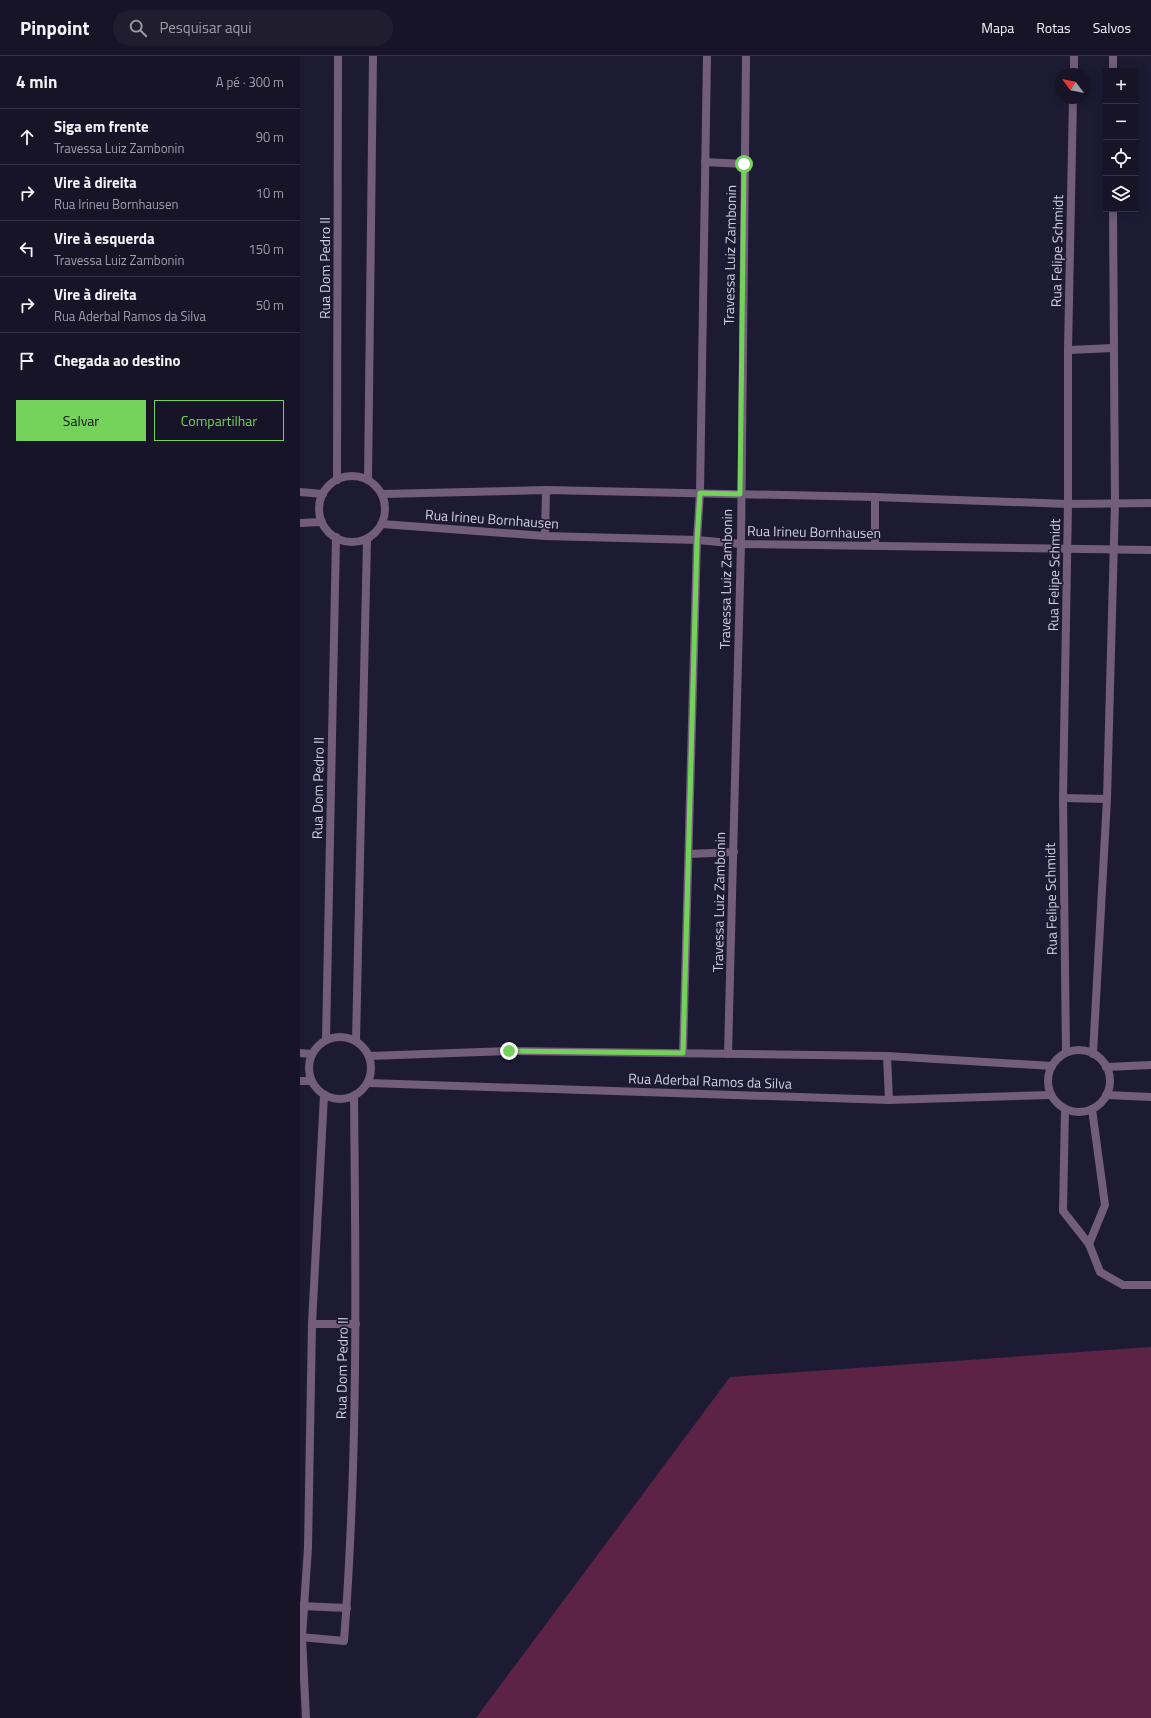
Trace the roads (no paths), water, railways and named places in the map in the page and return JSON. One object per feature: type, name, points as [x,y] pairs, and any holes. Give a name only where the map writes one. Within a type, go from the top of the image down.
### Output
[{"type":"street","name":"Rua Dom Pedro II","points":[[337,480],[338,56]]},
{"type":"street","points":[[368,480],[373,56]]},
{"type":"street","name":"Travessa Luiz Zambonin","points":[[683,1053],[697,540],[700,493],[707,56]]},
{"type":"street","name":"Travessa Luiz Zambonin","points":[[728,1054],[741,544],[740,494],[746,56]]},
{"type":"street","points":[[1074,56],[1074,68]]},
{"type":"street","points":[[1113,56],[1113,68]]},
{"type":"street","name":"Rua Felipe Schmidt","points":[[1066,1052],[1063,798],[1068,504],[1068,350],[1073,104]]},
{"type":"street","points":[[705,162],[744,164]]},
{"type":"street","points":[[1093,1054],[1107,799],[1115,503],[1113,212]]},
{"type":"street","points":[[1068,350],[1113,348]]},
{"type":"street","points":[[347,476],[358,476],[368,480],[376,486],[382,494],[385,504],[385,514],[382,524],[376,532],[367,539],[357,542],[346,541],[336,537],[327,530],[322,522],[320,513],[323,494],[329,486],[337,480],[347,476]]},
{"type":"street","points":[[545,536],[546,490]]},
{"type":"street","name":"Rua Irineu Bornhausen","points":[[382,494],[546,490],[875,497],[1068,504],[1151,503]]},
{"type":"street","points":[[300,492],[323,494]]},
{"type":"street","points":[[874,546],[875,497]]},
{"type":"street","points":[[300,523],[322,522]]},
{"type":"street","name":"Rua Irineu Bornhausen","points":[[382,524],[545,536],[697,540],[741,544],[1151,550]]},
{"type":"street","name":"Rua Dom Pedro II","points":[[326,1040],[336,537]]},
{"type":"street","points":[[356,1041],[367,539]]},
{"type":"street","points":[[1063,798],[1107,799]]},
{"type":"street","points":[[688,854],[734,852]]},
{"type":"street","points":[[336,1037],[347,1037],[356,1041],[364,1048],[372,1065],[368,1083],[354,1096],[344,1100],[334,1099],[324,1095],[311,1081],[309,1062],[312,1054],[318,1046],[326,1040],[336,1037]]},
{"type":"street","points":[[1084,1050],[1093,1054],[1101,1059],[1109,1076],[1106,1095],[1100,1103],[1092,1109],[1074,1112],[1065,1109],[1057,1103],[1051,1095],[1048,1080],[1052,1066],[1058,1058],[1066,1052],[1084,1050]]},
{"type":"street","name":"Rua Aderbal Ramos da Silva","points":[[369,1056],[509,1051],[683,1053],[887,1056],[1052,1066]]},
{"type":"street","points":[[300,1053],[312,1054]]},
{"type":"street","points":[[887,1056],[889,1100]]},
{"type":"street","points":[[1106,1067],[1151,1065]]},
{"type":"street","points":[[300,1081],[311,1081]]},
{"type":"street","name":"Rua Aderbal Ramos da Silva","points":[[368,1083],[889,1100],[1051,1095]]},
{"type":"street","points":[[306,1718],[301,1637],[302,1606],[308,1548],[312,1324],[324,1095]]},
{"type":"street","points":[[1106,1095],[1151,1097]]},
{"type":"street","name":"Rua Dom Pedro II","points":[[301,1637],[344,1640],[350,1558],[356,1324],[354,1096]]},
{"type":"street","points":[[1065,1109],[1063,1211],[1089,1244],[1100,1272],[1123,1285],[1151,1285]]},
{"type":"street","points":[[1089,1244],[1105,1205],[1092,1109]]},
{"type":"street","points":[[312,1324],[356,1324]]},
{"type":"street","points":[[302,1606],[347,1608]]}]
